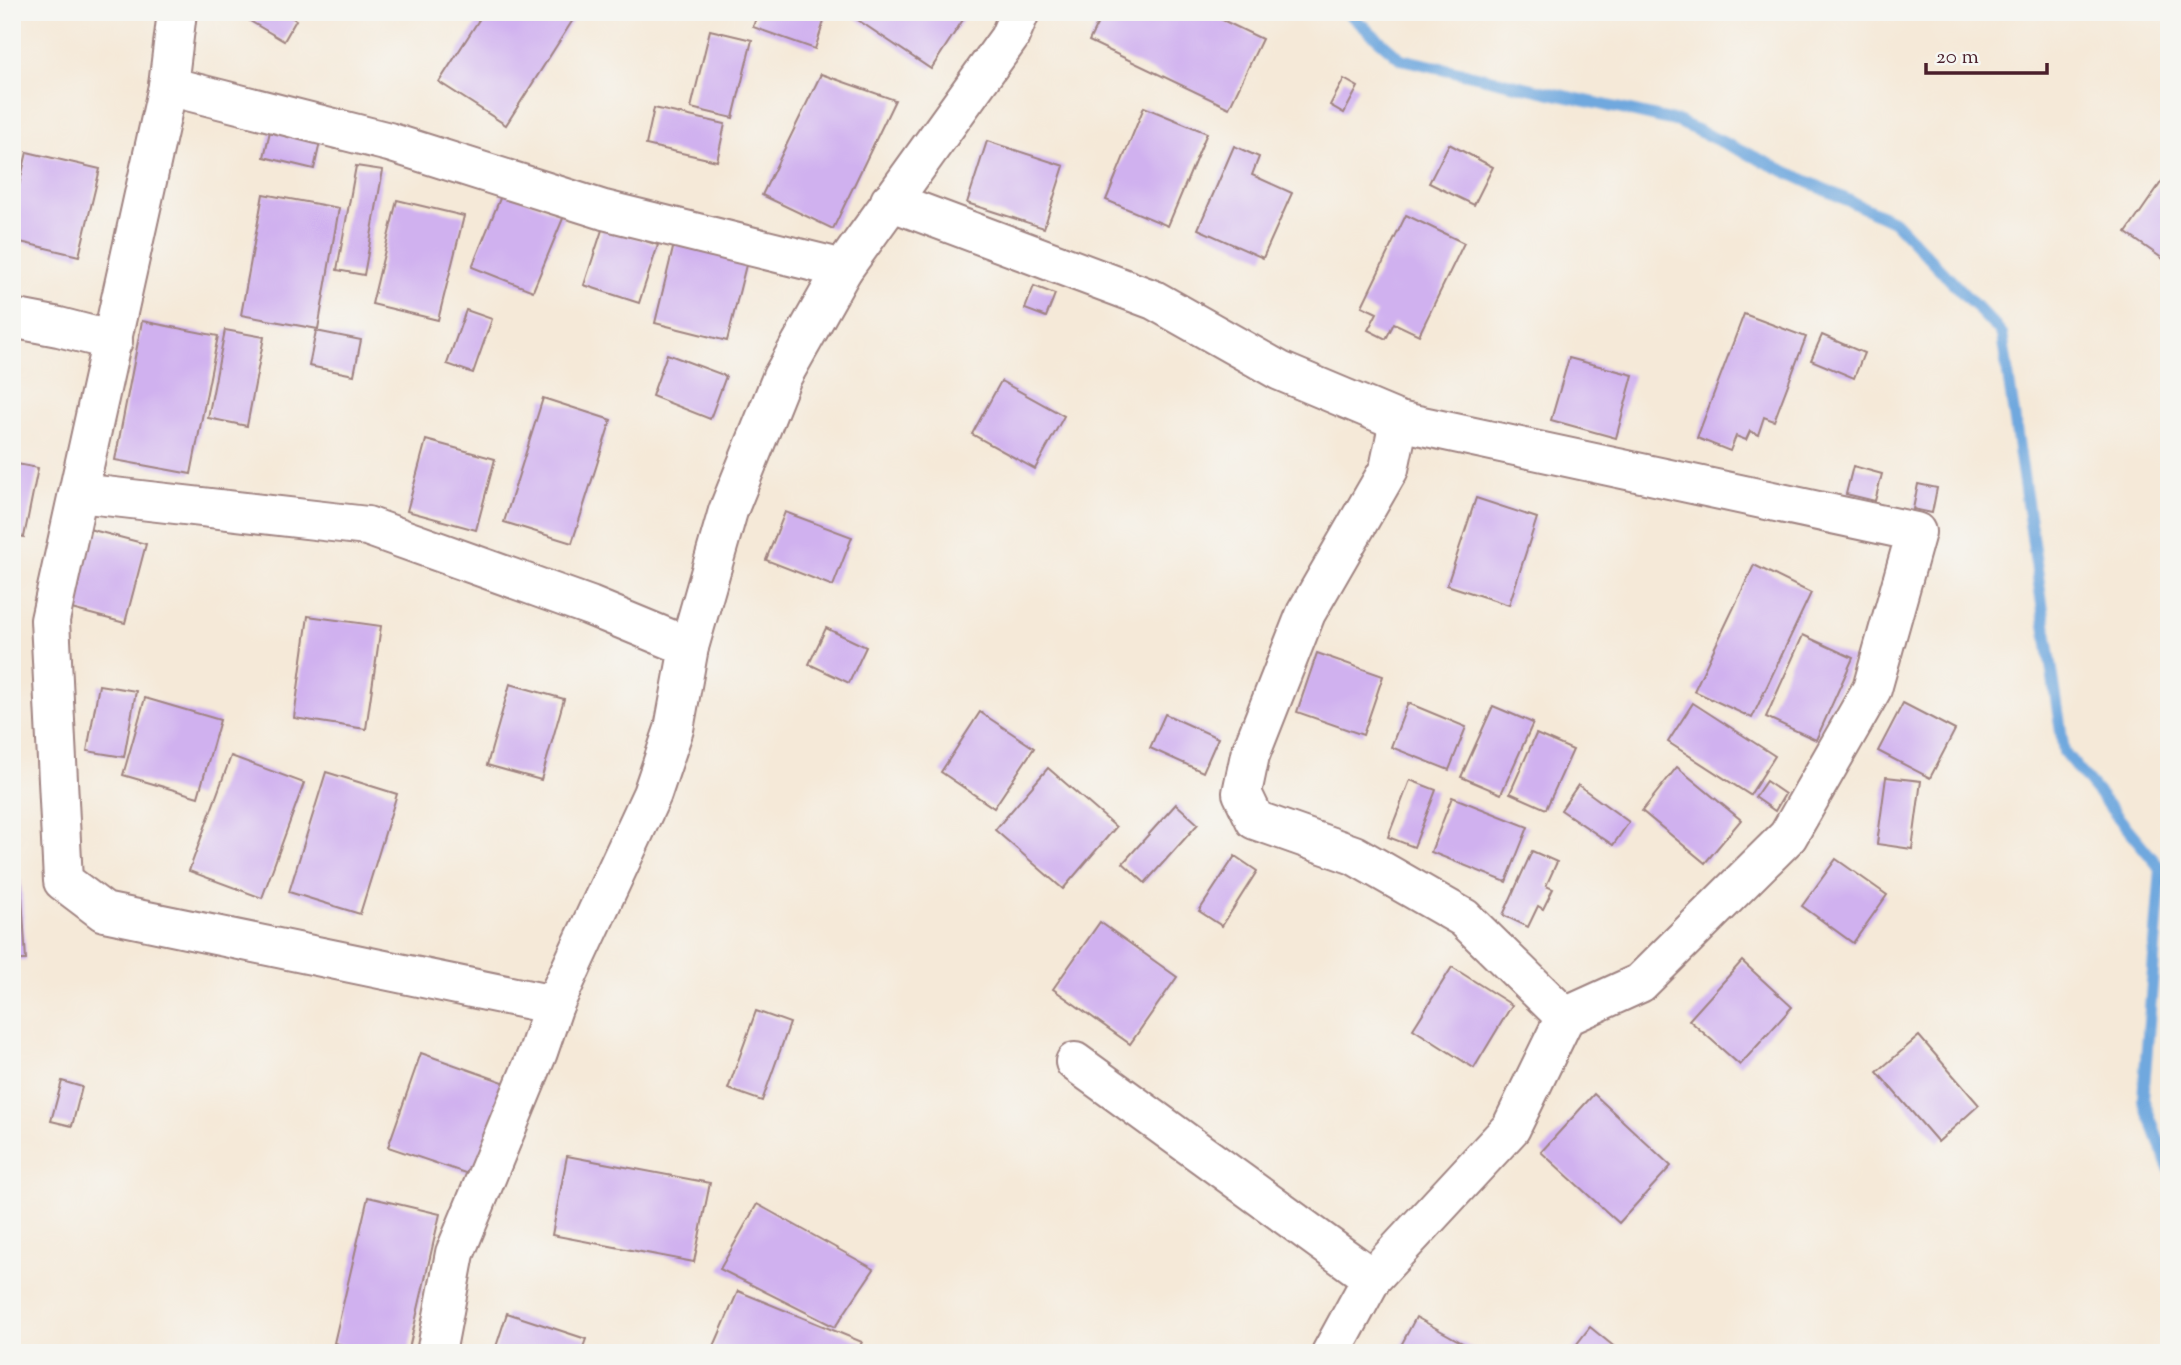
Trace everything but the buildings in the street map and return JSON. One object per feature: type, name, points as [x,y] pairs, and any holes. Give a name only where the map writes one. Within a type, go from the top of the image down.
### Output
[{"type":"street","points":[[177,12],[168,86],[50,620],[63,881],[104,912],[554,1005]]},
{"type":"street","points":[[436,1353],[454,1253],[538,1052],[554,1005],[652,794],[674,729],[689,647],[728,511],[782,376],[843,269],[1009,38],[1020,12]]},
{"type":"street","points":[[168,86],[389,142],[604,210],[843,269]]},
{"type":"street","points":[[890,201],[1154,300],[1280,371],[1399,421],[1916,532],[1872,688],[1788,835],[1640,983],[1565,1017],[1511,1128],[1372,1278],[1331,1353]]},
{"type":"street","points":[[12,318],[113,341]]},
{"type":"street","points":[[1399,421],[1388,469],[1306,613],[1250,755],[1242,793],[1255,820],[1354,855],[1464,918],[1565,1017]]},
{"type":"street","points":[[79,493],[367,526],[590,606],[689,647]]},
{"type":"street","points":[[1074,1062],[1372,1278]]},
{"type":"waterway","points":[[1347,12],[1401,59],[1679,122],[1895,222],[2002,334],[2064,752],[2161,869],[2143,1099],[2169,1168]]}]
